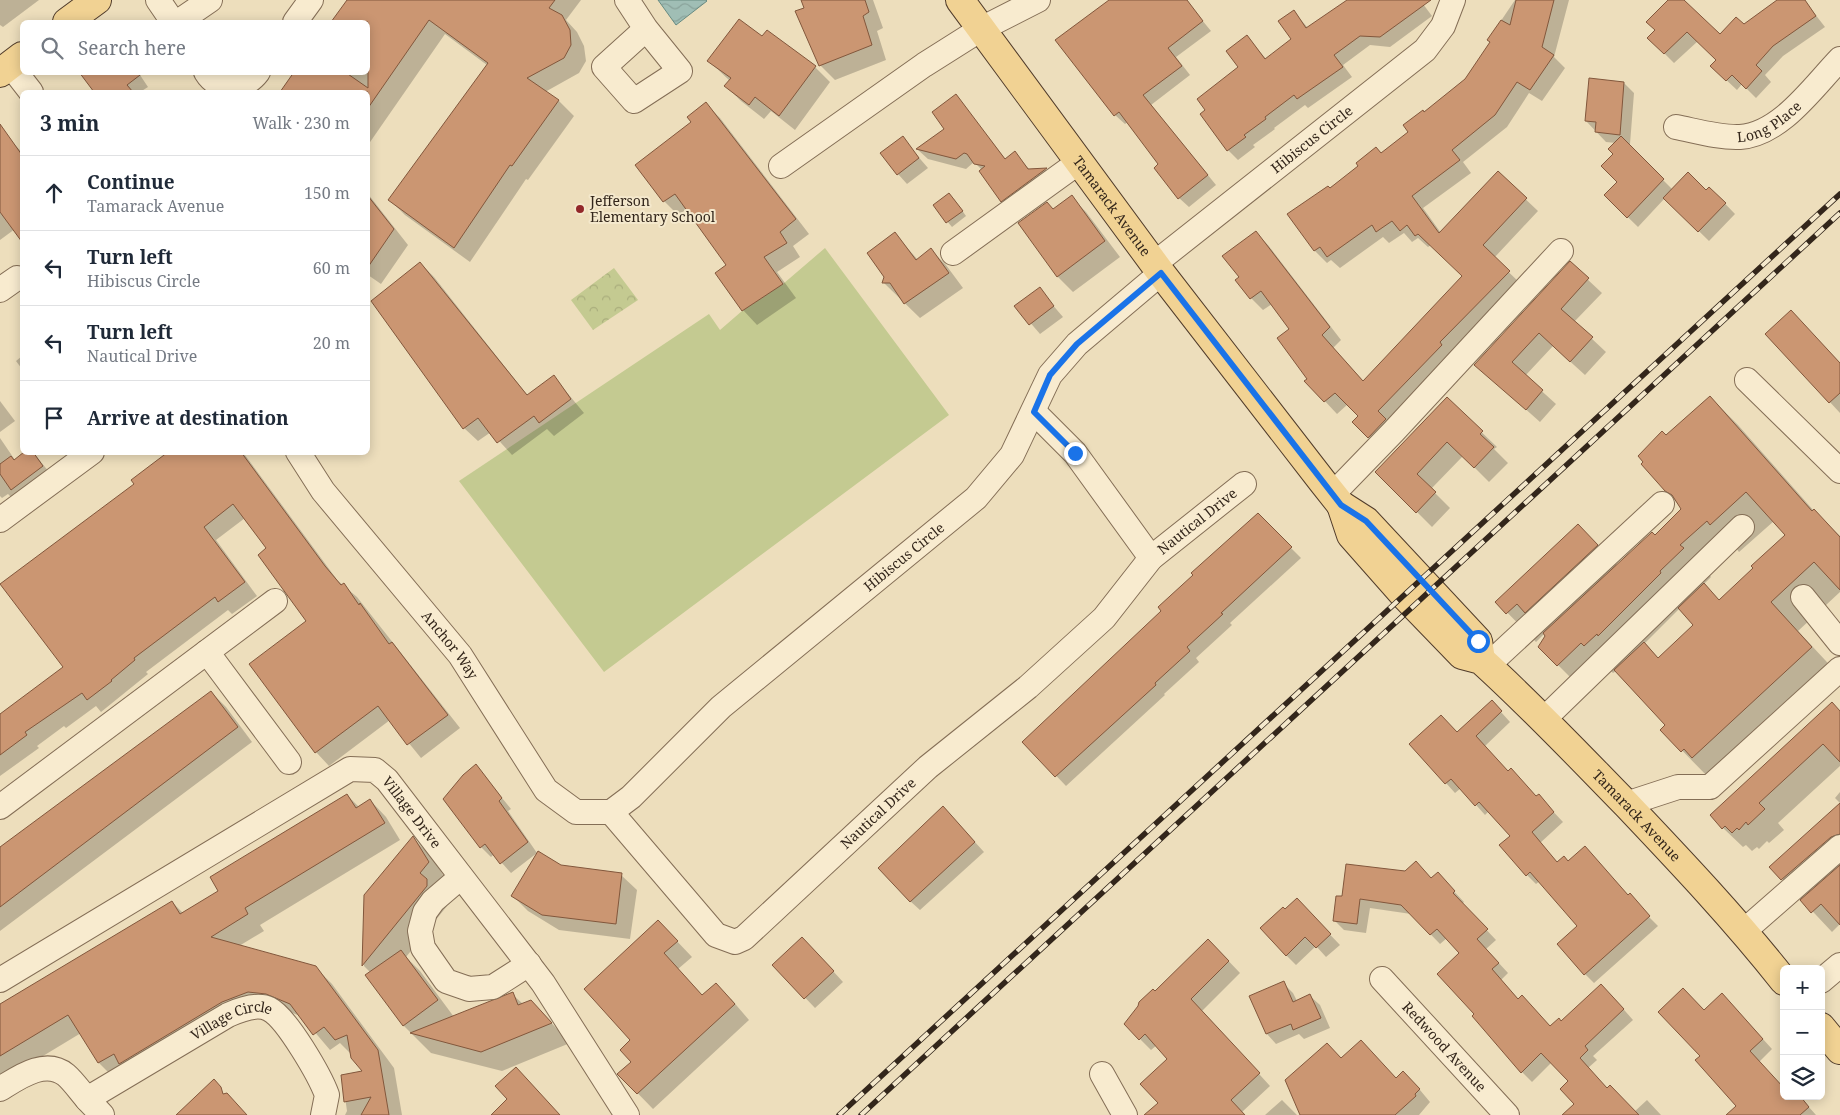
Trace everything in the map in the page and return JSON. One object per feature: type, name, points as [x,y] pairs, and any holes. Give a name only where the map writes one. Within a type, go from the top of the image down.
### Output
[{"type":"main road","points":[[70,20],[97,0]]},
{"type":"main road","name":"Tamarack Avenue","points":[[960,0],[1158,268],[1337,500],[1366,521],[1478,641],[1484,663],[1626,804],[1744,931],[1780,975]]},
{"type":"main road","points":[[1825,1032],[1840,1050]]},
{"type":"street","points":[[158,0],[173,20]]},
{"type":"street","points":[[181,20],[210,0]]},
{"type":"street","points":[[296,20],[311,0]]},
{"type":"street","points":[[627,0],[646,29]]},
{"type":"street","points":[[781,166],[924,65],[981,29],[1038,0]]},
{"type":"street","name":"Hibiscus Circle","points":[[611,812],[631,797],[722,707],[976,498],[1012,455],[1050,375],[1077,344],[1158,268],[1425,50],[1443,26],[1453,0]]},
{"type":"street","name":"Long Place","points":[[1676,127],[1738,137],[1759,134],[1780,122],[1840,59]]},
{"type":"street","points":[[11,65],[30,90]]},
{"type":"street","points":[[208,75],[212,82],[223,88],[240,86],[254,75]]},
{"type":"street","points":[[953,253],[1079,162]]},
{"type":"street","points":[[1337,500],[1394,431],[1561,251]]},
{"type":"street","points":[[1747,380],[1838,466]]},
{"type":"street","name":"Nautical Drive","points":[[1034,412],[1075,453],[1151,558]]},
{"type":"street","points":[[0,520],[88,455]]},
{"type":"street","name":"Anchor Way","points":[[300,455],[323,491],[460,654],[546,790],[576,812],[611,812]]},
{"type":"street","name":"Nautical Drive","points":[[611,812],[716,935],[735,942],[744,938],[928,767],[1028,687],[1104,618],[1151,558],[1244,484]]},
{"type":"street","points":[[1484,663],[1662,504]]},
{"type":"street","points":[[1543,720],[1742,527]]},
{"type":"street","points":[[1803,597],[1840,643]]},
{"type":"street","points":[[0,807],[275,601]]},
{"type":"street","points":[[206,652],[289,762]]},
{"type":"street","points":[[1626,804],[1678,787],[1710,787],[1840,669]]},
{"type":"street","name":"Village Drive","points":[[0,980],[350,769],[375,770],[388,780],[528,964],[627,1115]]},
{"type":"street","points":[[1744,931],[1840,847]]},
{"type":"street","points":[[461,877],[433,901],[425,912],[420,931],[423,948],[446,981],[470,989],[493,987],[528,964]]},
{"type":"street","points":[[1825,978],[1840,965]]},
{"type":"street","name":"Redwood Avenue","points":[[1382,979],[1507,1115]]},
{"type":"street","name":"Village Circle","points":[[0,1089],[27,1072],[52,1068],[65,1074],[94,1107],[228,1015],[241,1009],[268,1008],[284,1021],[323,1084],[327,1095],[323,1115]]},
{"type":"street","points":[[1102,1074],[1125,1115]]},
{"type":"green space","points":[[825,248],[949,415],[604,672],[459,481],[709,314],[720,330],[742,311],[783,284]]},
{"type":"green space","points":[[614,268],[638,300],[593,330],[571,300]]},
{"type":"water","points":[[658,0],[706,0],[707,1],[676,25]]},
{"type":"building","points":[[347,0],[555,0],[549,8],[562,15],[570,30],[571,45],[564,58],[527,78],[559,100],[512,166],[510,165],[454,248],[388,200],[488,63],[429,20],[370,105],[370,90],[281,90],[292,75],[349,75],[368,88],[368,75],[370,75],[370,20],[332,20]]},
{"type":"building","points":[[801,0],[865,0],[869,12],[863,16],[872,45],[819,66],[795,11],[804,8]]},
{"type":"building","points":[[1109,0],[1187,0],[1203,21],[1168,48],[1182,66],[1143,95],[1208,175],[1178,199],[1154,168],[1158,164],[1119,112],[1114,116],[1055,40]]},
{"type":"building","points":[[1347,0],[1431,0],[1380,37],[1360,36],[1334,55],[1343,67],[1297,99],[1294,95],[1265,117],[1266,119],[1244,135],[1246,137],[1227,151],[1200,114],[1205,110],[1197,99],[1238,67],[1226,51],[1247,35],[1265,59],[1291,39],[1278,21],[1294,10],[1306,28]]},
{"type":"building","points":[[1516,0],[1554,0],[1542,47],[1554,55],[1530,90],[1517,82],[1495,115],[1452,150],[1460,160],[1412,196],[1439,233],[1498,171],[1527,198],[1483,245],[1510,271],[1440,342],[1442,345],[1378,411],[1386,419],[1368,438],[1352,422],[1358,416],[1335,393],[1324,402],[1304,381],[1307,379],[1277,338],[1289,329],[1261,291],[1250,299],[1235,280],[1239,277],[1222,256],[1256,231],[1330,327],[1322,335],[1363,381],[1462,276],[1418,234],[1415,236],[1407,225],[1400,231],[1392,221],[1376,232],[1372,225],[1327,257],[1320,247],[1314,251],[1287,214],[1328,186],[1330,188],[1358,166],[1356,163],[1376,147],[1381,153],[1408,132],[1403,125],[1423,110],[1424,112],[1465,79],[1490,42],[1487,40],[1501,20],[1510,25]]},
{"type":"building","points":[[1668,0],[1684,0],[1720,34],[1736,17],[1744,24],[1777,0],[1805,0],[1816,16],[1773,46],[1756,65],[1762,71],[1746,89],[1732,75],[1726,81],[1710,66],[1716,60],[1687,32],[1664,54],[1647,38],[1655,30],[1646,22]]},
{"type":"building","points":[[739,19],[762,36],[767,30],[816,66],[779,116],[755,97],[749,105],[724,86],[731,78],[707,61]]},
{"type":"building","points":[[81,75],[140,75],[127,85],[131,90],[92,90]]},
{"type":"building","points":[[1589,78],[1624,82],[1620,135],[1595,132],[1596,122],[1585,121]]},
{"type":"building","points":[[956,94],[1005,159],[1015,151],[1028,169],[1047,168],[1001,202],[979,171],[985,166],[974,164],[967,154],[964,153],[956,159],[916,149],[944,129],[932,112]]},
{"type":"building","points":[[706,102],[796,219],[780,232],[787,243],[764,257],[783,284],[742,311],[715,273],[726,265],[675,194],[663,202],[635,165],[691,122],[687,117]]},
{"type":"building","points":[[0,124],[20,152],[20,239],[0,212]]},
{"type":"building","points":[[903,136],[919,158],[897,175],[880,153]]},
{"type":"building","points":[[1621,136],[1664,179],[1627,218],[1604,195],[1617,182],[1601,166],[1613,154],[1608,149]]},
{"type":"building","points":[[1688,172],[1706,190],[1709,187],[1726,203],[1698,232],[1663,198]]},
{"type":"building","points":[[949,193],[963,211],[946,223],[933,205]]},
{"type":"building","points":[[1072,195],[1105,241],[1057,277],[1018,223],[1047,202],[1053,209]]},
{"type":"building","points":[[370,199],[394,229],[370,264]]},
{"type":"building","points":[[895,232],[916,260],[931,248],[949,273],[904,304],[890,283],[882,283],[884,277],[867,253]]},
{"type":"building","points":[[1570,261],[1589,278],[1561,309],[1593,337],[1570,362],[1539,333],[1512,362],[1543,390],[1526,410],[1474,365]]},
{"type":"building","points":[[420,262],[527,395],[554,375],[571,399],[539,423],[534,416],[497,443],[478,418],[463,429],[371,301]]},
{"type":"building","points":[[1040,287],[1054,306],[1029,325],[1014,306]]},
{"type":"building","points":[[1791,310],[1840,363],[1840,393],[1829,403],[1765,334]]},
{"type":"building","points":[[1710,396],[1812,511],[1814,509],[1840,537],[1840,590],[1814,562],[1771,602],[1812,647],[1692,758],[1684,749],[1681,752],[1660,730],[1665,725],[1614,670],[1644,642],[1658,658],[1693,625],[1678,608],[1704,583],[1719,600],[1753,568],[1751,566],[1785,535],[1746,492],[1710,525],[1707,521],[1680,545],[1684,548],[1598,636],[1597,634],[1584,646],[1581,643],[1557,666],[1538,647],[1545,636],[1543,633],[1652,532],[1655,535],[1681,509],[1672,495],[1665,491],[1641,464],[1643,462],[1638,456],[1662,431],[1666,435]]},
{"type":"building","points":[[1447,397],[1483,431],[1480,434],[1494,447],[1474,468],[1447,442],[1417,474],[1436,492],[1416,513],[1375,472]]},
{"type":"building","points":[[20,455],[35,455],[43,466],[11,490],[0,474],[0,464],[11,456],[14,460]]},
{"type":"building","points":[[164,455],[243,455],[325,566],[341,585],[344,583],[389,644],[392,642],[448,715],[407,745],[378,706],[315,753],[249,664],[306,621],[258,555],[266,548],[233,504],[204,527],[245,582],[218,602],[215,597],[134,658],[135,660],[112,681],[87,700],[82,693],[25,732],[27,735],[0,755],[0,714],[63,667],[0,584],[134,484],[131,480]]},
{"type":"building","points":[[1258,513],[1292,547],[1187,647],[1190,651],[1155,683],[1156,685],[1055,777],[1022,742],[1161,611],[1158,607],[1193,575],[1191,573]]},
{"type":"building","points":[[1578,524],[1598,545],[1525,613],[1517,604],[1506,614],[1495,602]]},
{"type":"building","points":[[211,691],[238,727],[0,907],[0,847]]},
{"type":"building","points":[[1492,700],[1502,711],[1476,736],[1508,771],[1511,768],[1536,796],[1539,794],[1554,812],[1532,832],[1557,862],[1564,856],[1568,861],[1585,846],[1628,895],[1630,893],[1650,916],[1584,975],[1557,944],[1577,926],[1530,872],[1526,876],[1499,845],[1510,836],[1479,802],[1475,806],[1451,779],[1445,784],[1409,744],[1441,715],[1457,732]]},
{"type":"building","points":[[1832,702],[1840,711],[1840,762],[1823,744],[1759,803],[1765,809],[1748,825],[1746,822],[1739,830],[1737,828],[1732,833],[1725,826],[1722,829],[1710,815]]},
{"type":"building","points":[[476,764],[502,798],[499,801],[528,842],[500,864],[485,844],[480,848],[443,799],[463,775]]},
{"type":"building","points":[[347,794],[356,808],[370,799],[385,823],[245,908],[248,914],[211,937],[316,966],[378,1050],[389,1115],[361,1115],[371,1097],[344,1102],[341,1075],[362,1071],[351,1058],[347,1035],[335,1040],[324,1027],[313,1035],[290,1004],[266,994],[248,992],[222,1002],[119,1064],[114,1054],[98,1063],[68,1015],[0,1056],[0,1004],[172,901],[180,914],[218,891],[210,877]]},
{"type":"building","points":[[1840,803],[1840,834],[1831,837],[1781,880],[1769,867]]},
{"type":"building","points":[[943,806],[975,842],[910,902],[878,868]]},
{"type":"building","points":[[413,836],[429,862],[420,873],[427,879],[427,886],[362,966],[364,895]]},
{"type":"building","points":[[538,851],[561,865],[622,873],[616,924],[542,915],[511,896]]},
{"type":"building","points":[[1416,861],[1431,878],[1438,872],[1455,891],[1453,893],[1488,929],[1477,939],[1499,963],[1492,969],[1518,999],[1522,995],[1550,1026],[1559,1018],[1561,1021],[1601,984],[1624,1009],[1585,1046],[1588,1050],[1580,1058],[1607,1088],[1610,1085],[1639,1115],[1562,1115],[1574,1104],[1560,1089],[1568,1081],[1541,1053],[1521,1073],[1472,1016],[1474,1014],[1437,974],[1459,953],[1437,929],[1430,935],[1401,905],[1360,899],[1357,924],[1333,921],[1336,896],[1342,896],[1346,864],[1405,871]]},
{"type":"building","points":[[1840,865],[1840,925],[1821,904],[1811,913],[1800,900]]},
{"type":"building","points":[[1297,898],[1331,934],[1316,948],[1305,937],[1286,956],[1260,928],[1283,907],[1285,909]]},
{"type":"building","points":[[658,920],[678,941],[664,953],[702,995],[716,983],[735,1004],[637,1094],[617,1074],[631,1062],[620,1050],[630,1040],[584,989]]},
{"type":"building","points":[[802,937],[834,971],[804,999],[772,965]]},
{"type":"building","points":[[1208,939],[1229,961],[1191,999],[1260,1073],[1231,1100],[1245,1115],[1144,1115],[1158,1103],[1140,1084],[1167,1059],[1145,1034],[1139,1040],[1124,1024],[1139,1002],[1153,989],[1155,991]]},
{"type":"building","points":[[401,950],[438,1000],[403,1026],[365,975]]},
{"type":"building","points":[[1284,981],[1293,1002],[1310,994],[1321,1018],[1293,1030],[1291,1024],[1266,1034],[1249,996]]},
{"type":"building","points":[[1683,988],[1704,1010],[1722,993],[1763,1039],[1750,1051],[1780,1084],[1780,1100],[1803,1100],[1809,1107],[1800,1115],[1726,1115],[1736,1106],[1695,1060],[1700,1056],[1658,1012]]},
{"type":"building","points":[[513,992],[518,1005],[531,1000],[552,1023],[481,1052],[410,1033]]},
{"type":"building","points":[[1361,1040],[1396,1078],[1403,1071],[1420,1089],[1415,1094],[1416,1096],[1395,1115],[1300,1115],[1285,1080],[1327,1043],[1341,1058]]},
{"type":"building","points":[[516,1067],[560,1115],[491,1115],[507,1099],[495,1086]]},
{"type":"building","points":[[214,1079],[221,1087],[223,1094],[227,1093],[247,1115],[176,1115]]},
{"type":"railway","points":[[839,1115],[1840,194]]},
{"type":"railway","points":[[861,1115],[1840,213]]},
{"type":"place","name":"Jefferson Elementary School","points":[[580,209]]},
{"type":"route","points":[[1075,453],[1034,412],[1050,375],[1077,344],[1161,273],[1341,505],[1366,521],[1430,592],[1478,641]]}]
